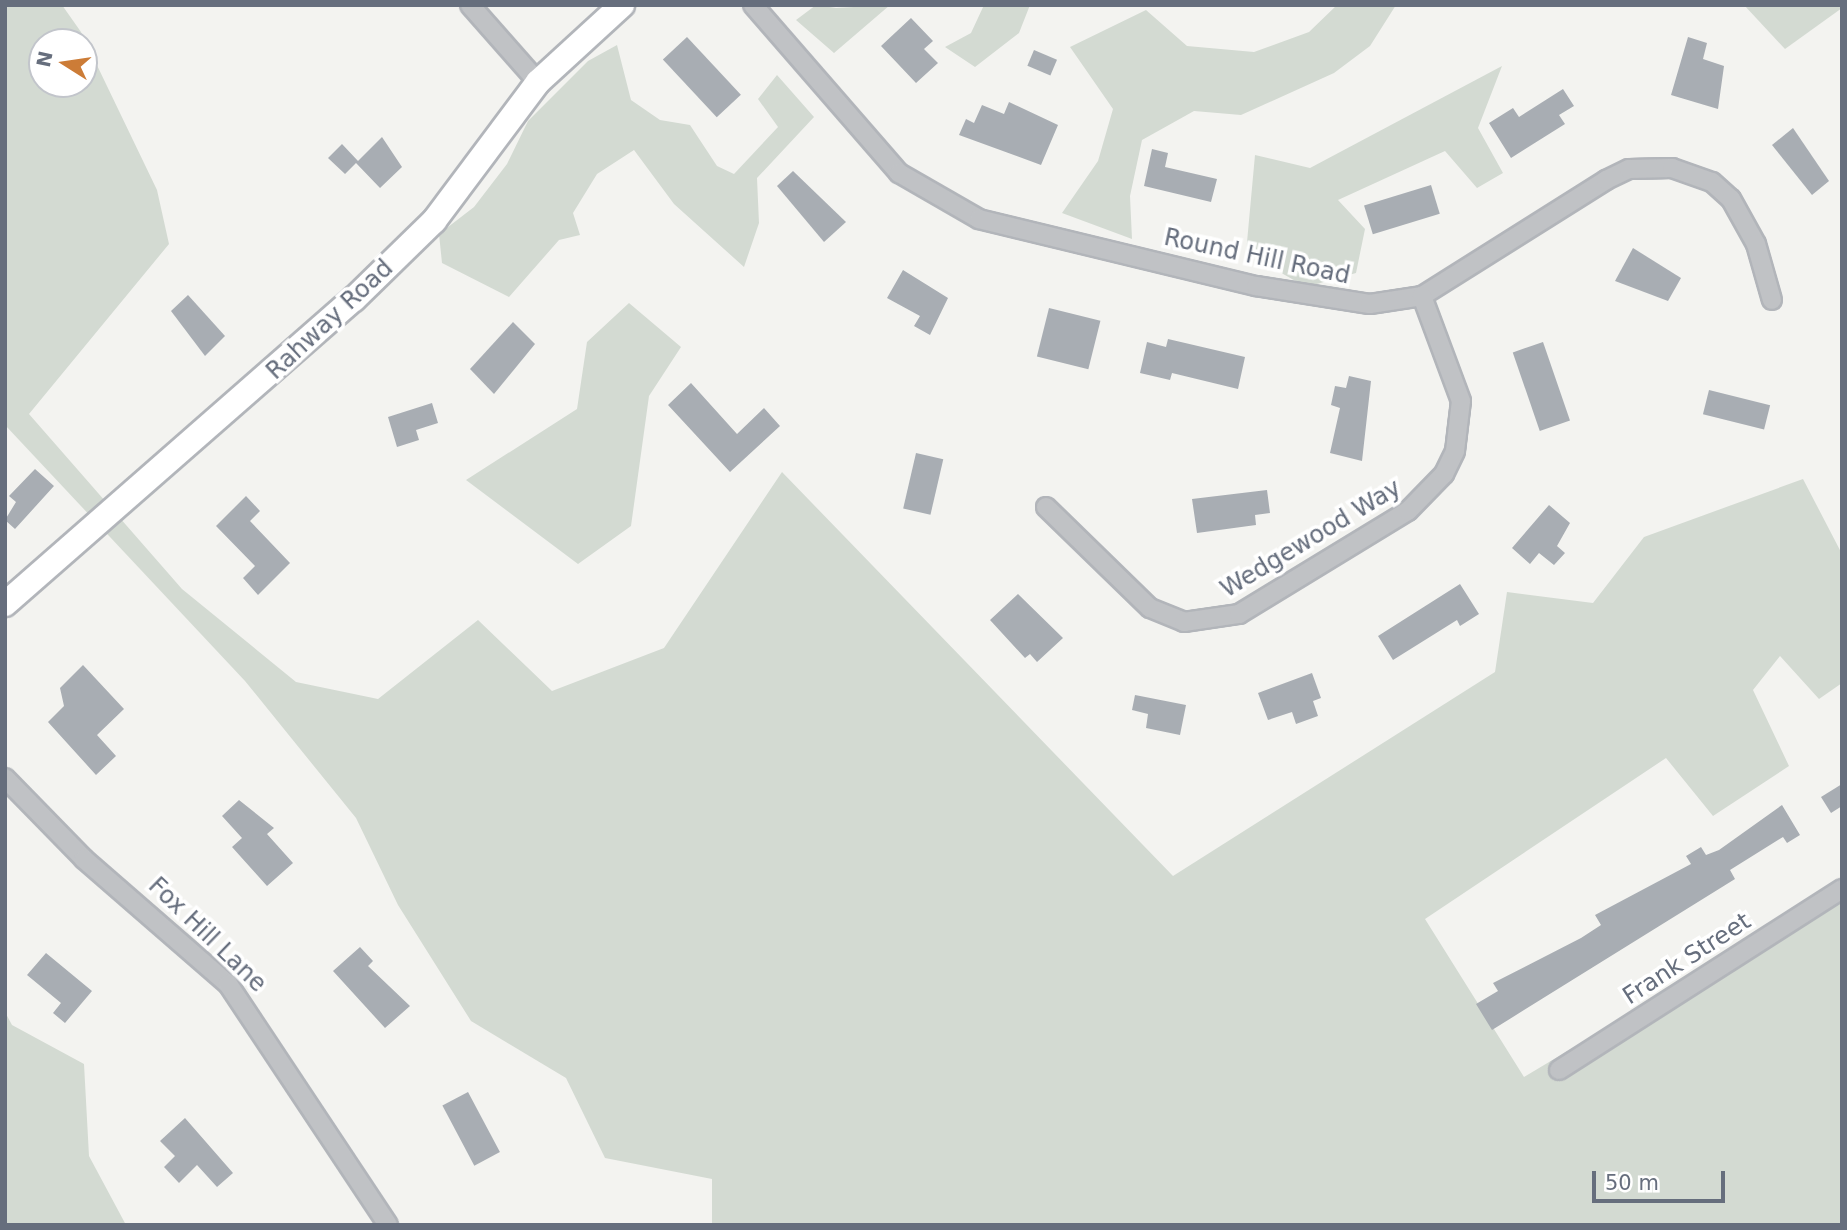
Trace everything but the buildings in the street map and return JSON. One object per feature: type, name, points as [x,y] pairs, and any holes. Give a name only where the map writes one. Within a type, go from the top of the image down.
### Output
[{"type":"street","points":[[470,5],[538,82]]},
{"type":"street","name":"Rahway Road","points":[[5,604],[278,371],[434,222],[538,82],[622,5]]},
{"type":"street","name":"Round Hill Road","points":[[753,5],[899,173],[948,206],[1311,297],[1370,304],[1422,296],[1606,180],[1650,167],[1693,173],[1731,199],[1756,244],[1772,300]]},
{"type":"street","name":"Wedgewood Way","points":[[1046,507],[1150,608],[1203,623],[1239,614],[1408,511],[1444,474],[1455,451],[1461,401],[1422,296]]},
{"type":"street","name":"Fox Hill Lane","points":[[5,778],[84,859],[228,984],[388,1225]]},
{"type":"street","name":"Frank Street","points":[[1559,1070],[1842,889]]},
{"type":"shaded area","points":[[5,5],[62,5],[78,28],[28,28],[28,98],[98,98],[98,67],[157,190],[169,244],[29,414],[182,589],[296,682],[378,699],[478,620],[552,691],[664,648],[782,472],[1173,876],[1495,672],[1507,592],[1593,603],[1644,537],[1803,479],[1842,554],[1842,683],[1819,699],[1780,656],[1753,690],[1789,766],[1713,816],[1666,758],[1425,919],[1524,1077],[1842,887],[1842,1225],[712,1225],[712,1179],[605,1158],[566,1078],[471,1021],[398,905],[356,818],[245,681],[5,425]]},
{"type":"shaded area","points":[[816,5],[836,8],[890,5],[834,53],[796,20]]},
{"type":"shaded area","points":[[984,5],[1030,5],[1019,33],[975,67],[945,47],[971,33]]},
{"type":"shaded area","points":[[1337,5],[1396,5],[1370,46],[1334,73],[1241,115],[1194,111],[1142,140],[1130,196],[1132,239],[1062,213],[1098,161],[1113,109],[1070,47],[1146,10],[1187,46],[1254,52],[1309,32]]},
{"type":"shaded area","points":[[1744,5],[1842,5],[1842,8],[1785,49]]},
{"type":"shaded area","points":[[617,45],[631,100],[660,120],[690,125],[717,166],[734,174],[778,127],[758,99],[777,75],[814,117],[757,178],[759,223],[744,267],[674,204],[634,150],[597,174],[573,213],[580,235],[559,240],[509,297],[442,263],[439,234],[474,207],[507,164],[528,121],[588,61]]},
{"type":"shaded area","points":[[1502,66],[1478,128],[1503,173],[1477,188],[1445,151],[1338,200],[1365,229],[1356,273],[1306,287],[1246,253],[1255,155],[1310,168]]},
{"type":"shaded area","points":[[629,303],[681,347],[649,396],[631,526],[578,564],[466,480],[577,409],[587,342]]},
{"type":"shaded area","points":[[5,1012],[12,1025],[84,1064],[89,1156],[126,1225],[5,1225]]}]
